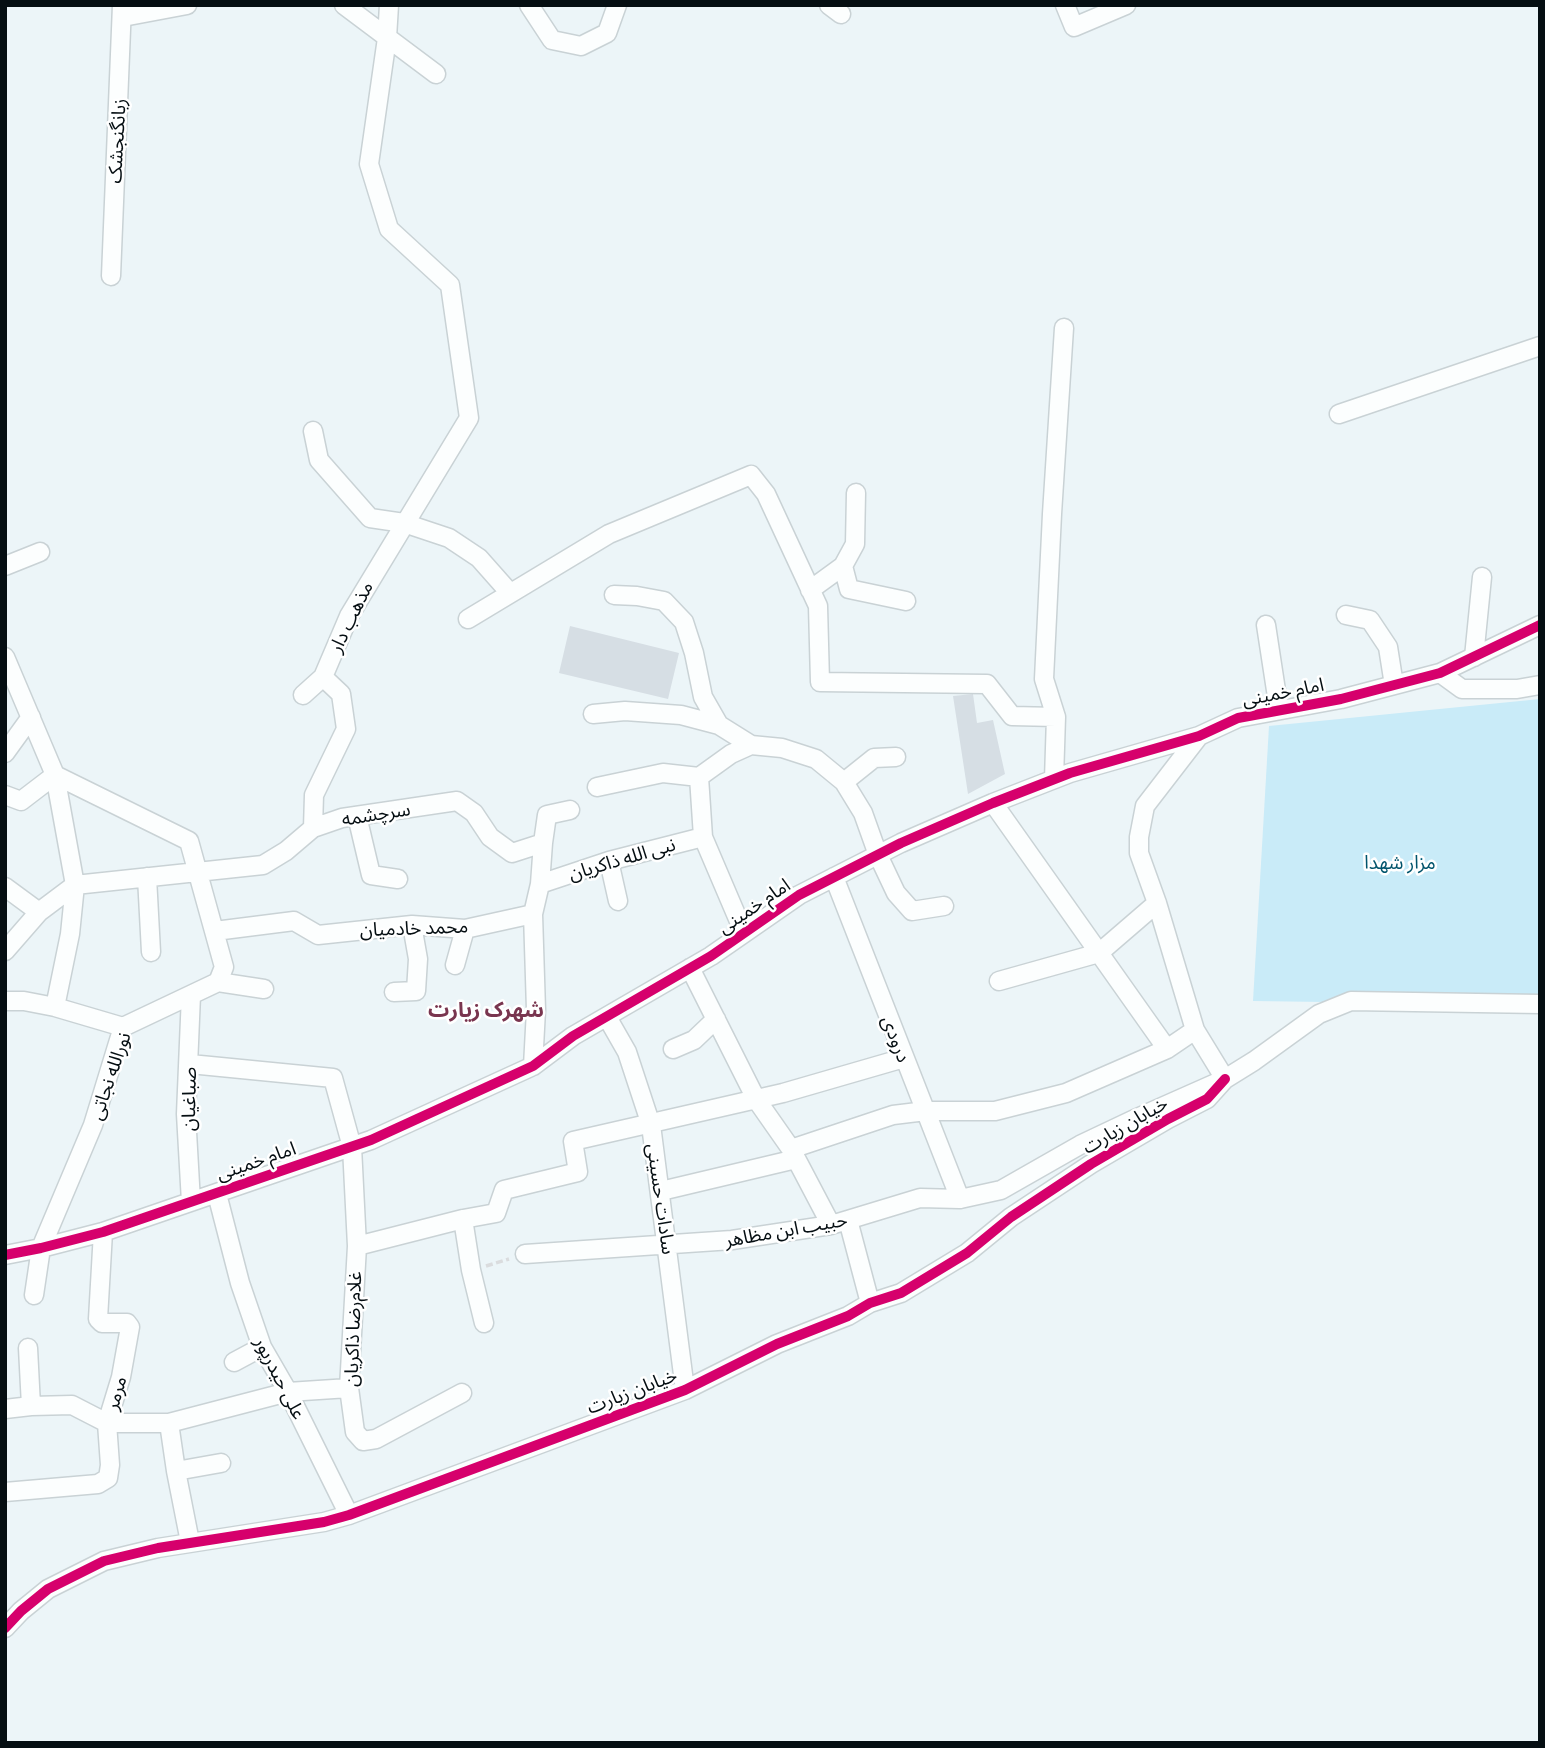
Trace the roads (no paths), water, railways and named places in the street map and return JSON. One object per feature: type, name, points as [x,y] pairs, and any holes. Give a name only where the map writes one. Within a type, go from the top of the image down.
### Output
[{"type":"street","points":[[122,11],[187,5]]},
{"type":"street","points":[[344,5],[436,74]]},
{"type":"street","points":[[387,38],[389,5]]},
{"type":"street","points":[[529,5],[552,40],[581,46],[607,33],[617,5]]},
{"type":"street","points":[[1065,5],[1074,27],[1126,5]]},
{"type":"street","name":"زبانگنجشک","points":[[111,276],[122,11]]},
{"type":"street","name":"مذهب دار","points":[[313,828],[314,795],[346,729],[341,694],[323,677],[349,616],[469,418],[450,285],[389,229],[369,164],[387,38]]},
{"type":"street","points":[[1054,779],[1056,717],[1044,679],[1064,328]]},
{"type":"street","points":[[1339,414],[1540,346]]},
{"type":"street","points":[[313,431],[319,460],[370,517],[404,523],[449,538],[479,558],[510,593]]},
{"type":"street","points":[[468,619],[609,534],[751,475],[766,494],[818,606],[820,682],[987,684],[1012,716],[1056,717]]},
{"type":"street","points":[[810,590],[843,566],[855,544],[856,494]]},
{"type":"street","points":[[5,566],[40,552]]},
{"type":"street","points":[[843,566],[849,589],[906,601]]},
{"type":"street","points":[[1474,657],[1482,577]]},
{"type":"street","points":[[614,595],[664,601],[684,622],[703,697],[719,725]]},
{"type":"street","points":[[1346,615],[1370,620],[1388,647],[1394,685]]},
{"type":"street","points":[[1266,625],[1279,710]]},
{"type":"street","name":"امام خمینی","points":[[5,1255],[103,1233],[371,1140],[533,1066],[573,1036],[690,968],[799,895],[878,855],[993,803],[1054,779],[1199,736],[1238,718],[1341,699],[1440,673],[1538,631]]},
{"type":"street","points":[[5,657],[55,775],[75,885],[70,934],[55,1007]]},
{"type":"street","points":[[1440,673],[1462,689],[1517,690],[1540,685]]},
{"type":"street","points":[[303,695],[323,677]]},
{"type":"street","points":[[593,714],[625,711],[681,715],[719,725],[751,745],[782,748],[816,759],[844,782],[863,813],[895,893],[912,911],[944,906]]},
{"type":"street","points":[[5,752],[11,732],[30,717]]},
{"type":"street","points":[[1199,736],[1145,806],[1139,853],[1195,1030],[1225,1079],[1254,1062],[1319,1014],[1351,1001],[1540,1004]]},
{"type":"street","points":[[597,787],[663,773],[699,777],[731,754],[751,745]]},
{"type":"street","points":[[844,782],[874,758],[896,757]]},
{"type":"street","points":[[5,795],[21,801],[55,775]]},
{"type":"street","points":[[55,775],[189,841],[224,967],[218,982],[264,989]]},
{"type":"street","points":[[699,777],[703,836],[744,933]]},
{"type":"street","name":"سرچشمه","points":[[75,885],[263,865],[286,851],[313,828],[342,818],[457,802],[474,813],[490,838],[512,853],[543,843]]},
{"type":"street","points":[[993,803],[1167,1049]]},
{"type":"street","points":[[533,1066],[536,1010],[533,914],[540,884],[547,815],[570,810]]},
{"type":"street","points":[[357,816],[370,875],[397,879]]},
{"type":"street","name":"نبی الله ذاکریان","points":[[540,884],[610,860],[703,836]]},
{"type":"street","points":[[610,860],[618,901]]},
{"type":"street","points":[[147,877],[152,953]]},
{"type":"street","name":"درودی","points":[[834,877],[960,1199]]},
{"type":"street","points":[[5,951],[38,912],[75,885]]},
{"type":"street","points":[[5,887],[38,912]]},
{"type":"street","points":[[999,981],[1099,953],[1157,903]]},
{"type":"street","name":"محمد خادمیان","points":[[215,931],[294,921],[318,935],[412,925],[465,929],[533,914]]},
{"type":"street","points":[[394,992],[416,991],[418,959],[412,925]]},
{"type":"street","points":[[455,965],[465,929]]},
{"type":"street","points":[[690,968],[756,1099],[839,1222],[870,1303]]},
{"type":"street","name":"نورالله نجاتی","points":[[34,1294],[41,1248],[93,1125],[123,1027],[218,982]]},
{"type":"street","name":"صباغیان","points":[[191,995],[186,1114],[191,1202]]},
{"type":"street","points":[[5,1001],[24,1001],[55,1007],[123,1027]]},
{"type":"street","name":"سادات حسینی","points":[[607,1017],[626,1052],[651,1125],[685,1390]]},
{"type":"street","points":[[673,1049],[694,1040],[716,1018]]},
{"type":"street","points":[[661,1191],[794,1154],[893,1115],[926,1111],[995,1111],[1066,1093],[1167,1049],[1195,1030]]},
{"type":"street","points":[[357,1246],[496,1213],[504,1190],[578,1172],[573,1141],[783,1093],[904,1058]]},
{"type":"street","name":"غلام‌رضا ذاکریان","points":[[190,1064],[333,1078],[352,1146],[357,1246],[349,1388],[355,1432],[362,1441],[376,1438],[461,1393]]},
{"type":"street","name":"حبیب ابن مظاهر","points":[[525,1254],[732,1240],[839,1222],[920,1198],[960,1199],[1001,1190],[1080,1145],[1225,1079]]},
{"type":"street","name":"خیابان زیارت","points":[[5,1628],[21,1611],[48,1590],[104,1561],[190,1542],[324,1522],[349,1515],[685,1390],[777,1344],[848,1316],[870,1303],[901,1293],[967,1253],[1011,1217],[1091,1164],[1207,1099],[1225,1079]]},
{"type":"street","name":"علی حیدرپور","points":[[216,1194],[240,1283],[262,1348],[288,1392],[349,1515]]},
{"type":"street","points":[[463,1219],[471,1270],[484,1323]]},
{"type":"street","name":"مرمر","points":[[5,1492],[99,1484],[108,1478],[110,1465],[107,1423],[121,1377],[130,1327],[127,1323],[102,1323],[98,1320],[103,1233]]},
{"type":"street","points":[[28,1348],[31,1406]]},
{"type":"street","points":[[234,1362],[262,1348]]},
{"type":"street","points":[[5,1409],[72,1405],[107,1423],[169,1423],[288,1392],[349,1388]]},
{"type":"street","points":[[169,1423],[190,1542]]},
{"type":"street","points":[[176,1471],[220,1462]]},
{"type":"district","name":"شهرک زیارت","points":[[486,1010]]},
{"type":"park label","name":"مزار شهدا","points":[[1400,863]]}]
